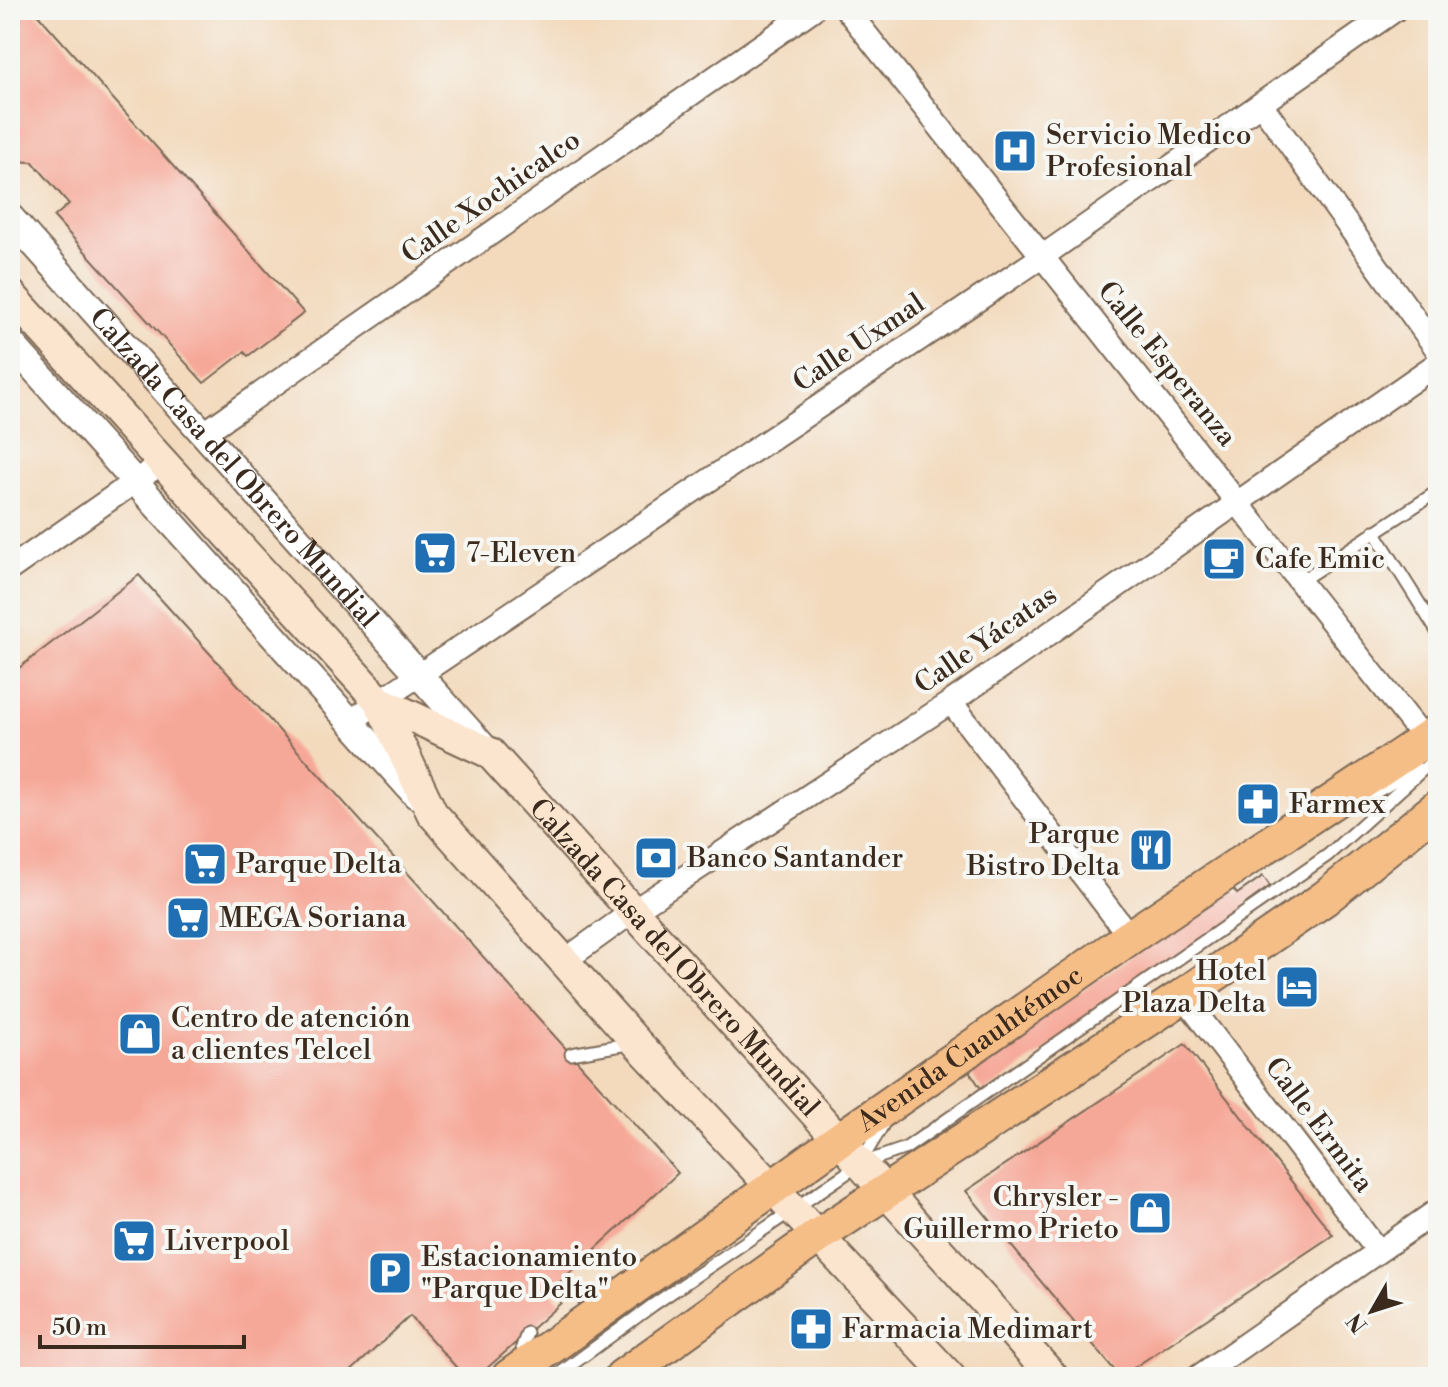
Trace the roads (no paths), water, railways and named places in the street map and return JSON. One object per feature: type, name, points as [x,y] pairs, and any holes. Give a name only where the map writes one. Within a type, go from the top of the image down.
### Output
[{"type":"main road","name":"Calzada Casa del Obrero Mundial","points":[[10,294],[379,701],[432,813],[637,1043],[950,1377]]},
{"type":"main road","name":"Calzada Casa del Obrero Mundial","points":[[379,701],[490,753],[1053,1377]]},
{"type":"main road","name":"Avenida Cuauhtémoc","points":[[530,1362],[849,1152],[1130,937],[1436,748]]},
{"type":"main road","points":[[622,1377],[818,1236],[1183,996],[1325,898],[1438,807]]},
{"type":"street","name":"Calle Xochicalco","points":[[204,433],[812,10]]},
{"type":"street","name":"Calle Esperanza","points":[[847,10],[1436,748]]},
{"type":"street","name":"Calle Uxmal","points":[[352,720],[1043,256],[1395,10]]},
{"type":"street","points":[[1261,104],[1438,351]]},
{"type":"street","name":"Calzada Casa del Obrero Mundial","points":[[10,217],[490,753]]},
{"type":"street","name":"Calzada Casa del Obrero Mundial","points":[[10,342],[352,720],[432,813]]},
{"type":"street","name":"Calle Yácatas","points":[[564,961],[632,912],[951,702],[1438,363]]},
{"type":"street","points":[[10,569],[163,462]]},
{"type":"street","points":[[951,702],[1130,937]]},
{"type":"street","name":"Calle Ermita","points":[[1183,996],[1378,1251]]},
{"type":"street","points":[[1198,1377],[1438,1210]]},
{"type":"lane","points":[[1302,580],[1438,491]]},
{"type":"lane","points":[[1374,531],[1438,633]]},
{"type":"lane","points":[[1362,801],[1436,748]]},
{"type":"lane","name":"Avenida Cuauhtémoc","points":[[849,1152],[906,1148],[1328,855],[1436,748]]},
{"type":"lane","points":[[1182,919],[1336,815]]},
{"type":"lane","name":"Avenida Cuauhtémoc","points":[[849,1152],[886,1121],[1092,980]]},
{"type":"lane","points":[[571,1054],[637,1043]]},
{"type":"place","name":"Servicio Medico Profesional","points":[[1015,151]]},
{"type":"place","name":"7-Eleven","points":[[435,553]]},
{"type":"place","name":"Cafe Emic","points":[[1224,559]]},
{"type":"place","name":"Farmex","points":[[1258,804]]},
{"type":"place","name":"Parque Bistro Delta","points":[[1151,850]]},
{"type":"place","name":"Banco Santander","points":[[656,858]]},
{"type":"place","name":"Parque Delta","points":[[205,864]]},
{"type":"place","name":"MEGA Soriana","points":[[188,918]]},
{"type":"place","name":"Hotel Plaza Delta","points":[[1297,987]]},
{"type":"place","name":"Centro de atención a clientes Telcel","points":[[140,1034]]},
{"type":"place","name":"Chrysler - Guillermo Prieto","points":[[1150,1213]]},
{"type":"place","name":"Liverpool","points":[[134,1241]]},
{"type":"place","name":"Estacionamiento \"Parque Delta\"","points":[[390,1273]]},
{"type":"place","name":"Farmacia Medimart","points":[[811,1329]]}]
